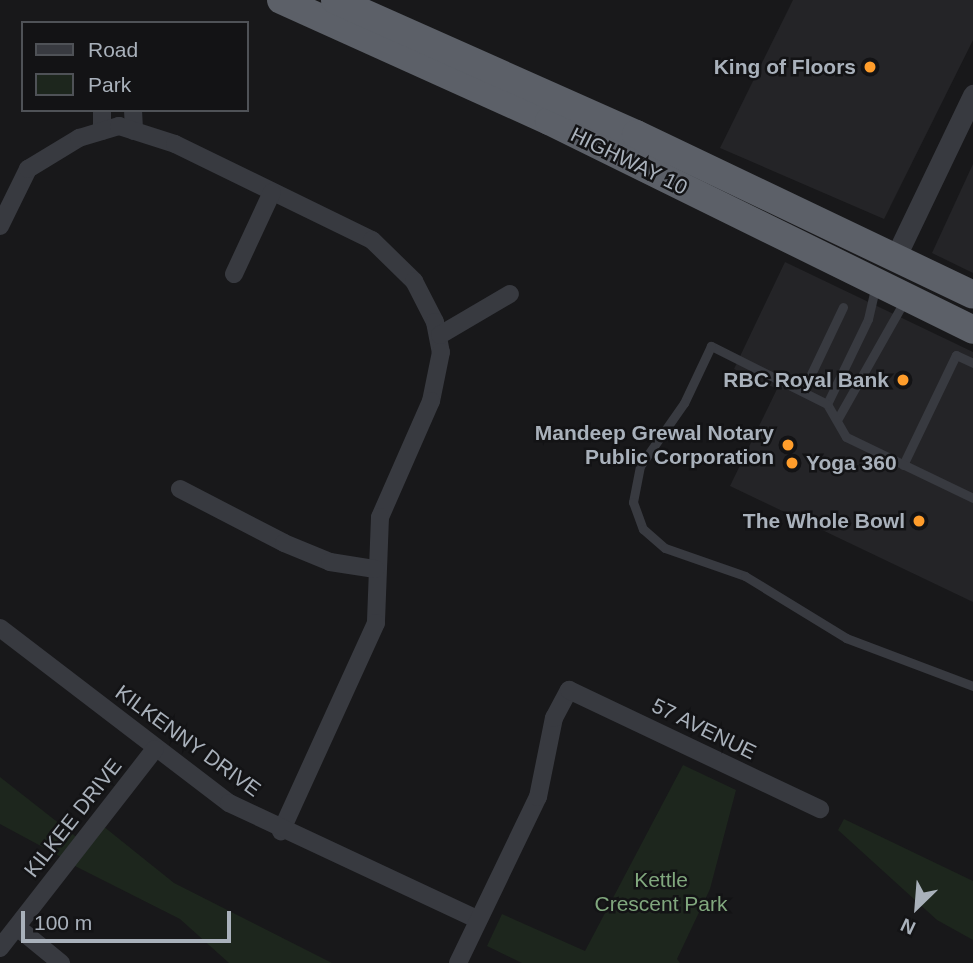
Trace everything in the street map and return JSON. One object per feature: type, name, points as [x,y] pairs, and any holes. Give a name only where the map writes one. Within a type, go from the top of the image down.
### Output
[{"type":"highway","name":"HIGHWAY 10","points":[[281,0],[549,121],[973,330]]},
{"type":"highway","name":"HIGHWAY 10","points":[[335,0],[973,295]]},
{"type":"highway","points":[[851,271],[895,258]]},
{"type":"highway","points":[[876,283],[935,277]]},
{"type":"street","points":[[895,258],[973,95]]},
{"type":"street","points":[[102,112],[102,131]]},
{"type":"street","points":[[133,112],[134,131]]},
{"type":"street","points":[[0,226],[28,169],[79,138],[102,131],[134,131],[372,240],[414,281],[440,335],[431,401],[380,517],[375,569],[376,623],[281,831]]},
{"type":"street","points":[[234,274],[272,192]]},
{"type":"street","points":[[440,335],[510,294]]},
{"type":"street","points":[[180,489],[284,543],[330,562],[375,569]]},
{"type":"street","name":"KILKENNY DRIVE","points":[[0,628],[155,749],[281,831],[477,919]]},
{"type":"street","name":"57 AVENUE","points":[[477,919],[538,797],[554,718],[569,690],[820,809]]},
{"type":"street","name":"KILKEE DRIVE","points":[[0,948],[155,749]]},
{"type":"street","points":[[458,963],[477,919]]},
{"type":"street","points":[[17,927],[61,963]]},
{"type":"lane","points":[[827,404],[868,319],[876,283]]},
{"type":"lane","points":[[837,420],[889,320],[907,298]]},
{"type":"lane","points":[[803,391],[843,307]]},
{"type":"lane","points":[[973,498],[846,437],[827,404],[711,346],[684,402],[640,466],[633,502],[643,529],[665,548],[745,576],[846,638],[973,686]]},
{"type":"lane","points":[[903,465],[956,355],[973,363]]},
{"type":"shaded area","points":[[793,0],[973,0],[973,40],[884,219],[720,148]]},
{"type":"shaded area","points":[[973,164],[973,273],[932,253]]},
{"type":"shaded area","points":[[785,262],[973,352],[973,602],[730,486],[777,389],[734,369]]},
{"type":"green space","name":"Kettle Crescent Park","points":[[683,765],[736,790],[710,889],[677,959],[680,963],[522,963],[487,946],[502,914],[585,951]]},
{"type":"green space","points":[[0,777],[79,839],[65,859],[0,824]]},
{"type":"green space","points":[[844,819],[973,881],[973,940],[937,920],[838,830]]},
{"type":"green space","points":[[103,826],[174,883],[332,963],[229,963],[180,919],[73,865]]},
{"type":"place","name":"King of Floors","points":[[870,67]]},
{"type":"place","name":"RBC Royal Bank","points":[[903,380]]},
{"type":"place","name":"Mandeep Grewal Notary Public Corporation","points":[[788,445]]},
{"type":"place","name":"Yoga 360","points":[[792,463]]},
{"type":"place","name":"The Whole Bowl","points":[[919,521]]}]
